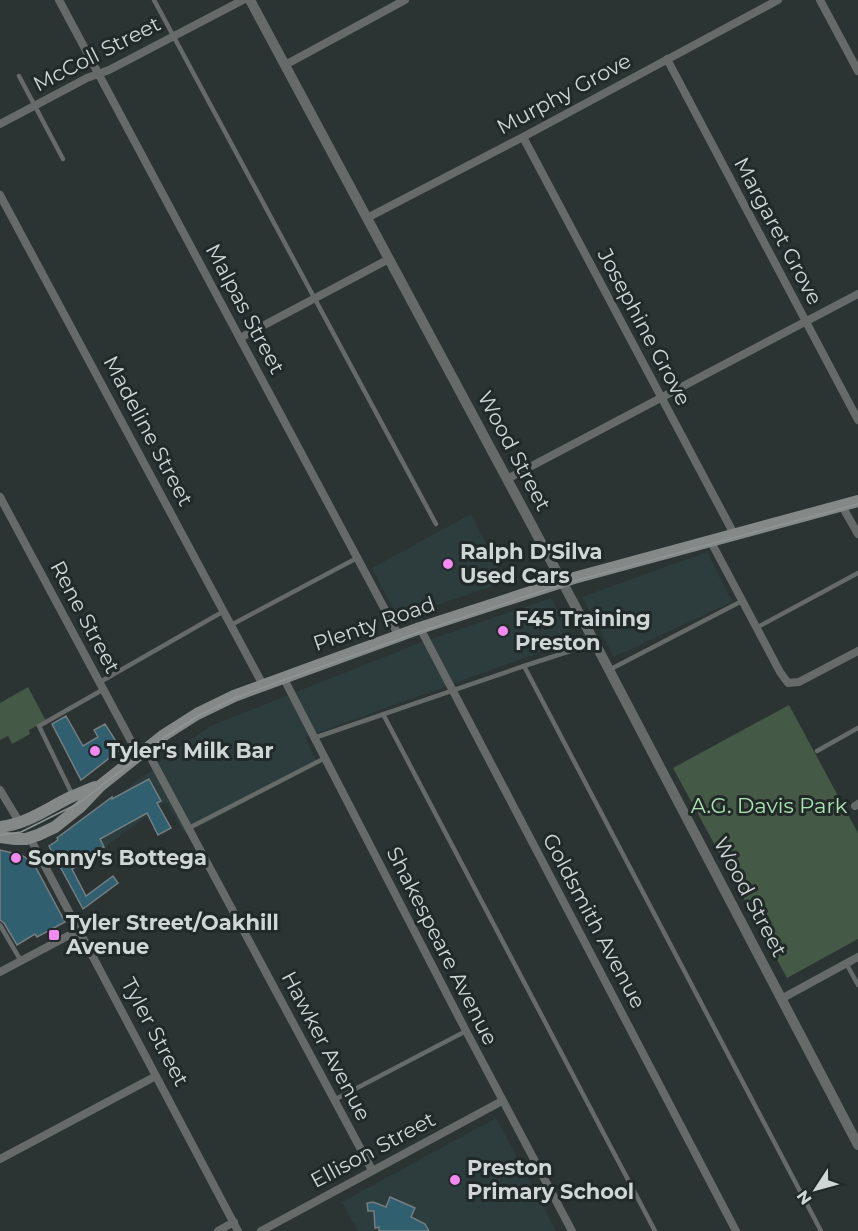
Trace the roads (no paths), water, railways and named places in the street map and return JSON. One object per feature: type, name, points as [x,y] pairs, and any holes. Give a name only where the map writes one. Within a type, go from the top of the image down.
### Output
[{"type":"main road","name":"Plenty Road","points":[[0,837],[15,840],[38,836],[80,807],[100,786],[142,751],[197,714],[215,704],[283,677],[562,581],[858,501]]},
{"type":"main road","name":"Plenty Road","points":[[0,827],[20,823],[73,796],[100,786]]},
{"type":"main road","name":"Tyler Street","points":[[20,823],[30,838]]},
{"type":"street","name":"Malpas Street","points":[[59,0],[399,636]]},
{"type":"street","name":"McColl Street","points":[[0,124],[243,0]]},
{"type":"street","name":"Wood Street","points":[[250,0],[562,581],[856,1138]]},
{"type":"street","points":[[285,65],[405,0]]},
{"type":"street","name":"Murphy Grove","points":[[367,218],[778,0]]},
{"type":"street","points":[[820,0],[858,71]]},
{"type":"street","name":"Margaret Grove","points":[[667,59],[858,420]]},
{"type":"street","name":"Josephine Grove","points":[[523,137],[734,534]]},
{"type":"street","name":"Madeline Street","points":[[0,195],[263,685]]},
{"type":"street","points":[[240,338],[389,259]]},
{"type":"street","points":[[507,480],[858,294]]},
{"type":"street","name":"Rene Street","points":[[0,497],[102,686],[142,751]]},
{"type":"street","points":[[842,506],[858,534]]},
{"type":"street","points":[[710,540],[788,683],[800,682],[858,651]]},
{"type":"street","name":"Goldsmith Avenue","points":[[420,628],[736,1231]]},
{"type":"street","name":"Shakespeare Avenue","points":[[283,677],[502,1101],[572,1231]]},
{"type":"street","name":"Hawker Avenue","points":[[142,751],[189,828],[372,1170]]},
{"type":"street","points":[[0,809],[1,791]]},
{"type":"street","name":"Tyler Street","points":[[1,791],[20,823]]},
{"type":"street","name":"Tyler Street","points":[[30,838],[238,1231]]},
{"type":"street","points":[[0,972],[79,930]]},
{"type":"street","points":[[782,999],[858,957]]},
{"type":"street","points":[[0,1159],[156,1076]]},
{"type":"street","name":"Ellison Street","points":[[261,1231],[502,1101]]},
{"type":"street","points":[[218,1231],[234,1222]]},
{"type":"lane","points":[[154,0],[436,524]]},
{"type":"lane","points":[[19,76],[63,159]]},
{"type":"lane","points":[[231,625],[357,558]]},
{"type":"lane","points":[[756,628],[858,573]]},
{"type":"lane","points":[[609,670],[742,601]]},
{"type":"lane","points":[[73,796],[39,726],[224,611]]},
{"type":"lane","points":[[314,738],[595,643]]},
{"type":"lane","points":[[524,666],[821,1231]]},
{"type":"lane","points":[[383,714],[655,1231]]},
{"type":"lane","points":[[817,751],[858,728]]},
{"type":"lane","points":[[189,828],[325,758]]},
{"type":"lane","points":[[0,925],[21,961]]},
{"type":"lane","points":[[846,963],[858,985]]},
{"type":"lane","points":[[334,1100],[466,1031]]},
{"type":"tram line","points":[[0,835],[21,832],[79,803],[165,737],[198,716],[235,698],[422,631],[563,584],[858,504]]},
{"type":"place","name":"Ralph D'Silva Used Cars","points":[[448,564]]},
{"type":"place","name":"F45 Training Preston","points":[[503,631]]},
{"type":"place","name":"Tyler's Milk Bar","points":[[95,751]]},
{"type":"place","name":"Sonny's Bottega","points":[[16,858]]},
{"type":"place","name":"Tyler Street/Oakhill Avenue","points":[[54,935]]},
{"type":"place","name":"Preston Primary School","points":[[455,1180]]},
{"type":"park label","name":"A.G. Davis Park","points":[[769,806]]}]
